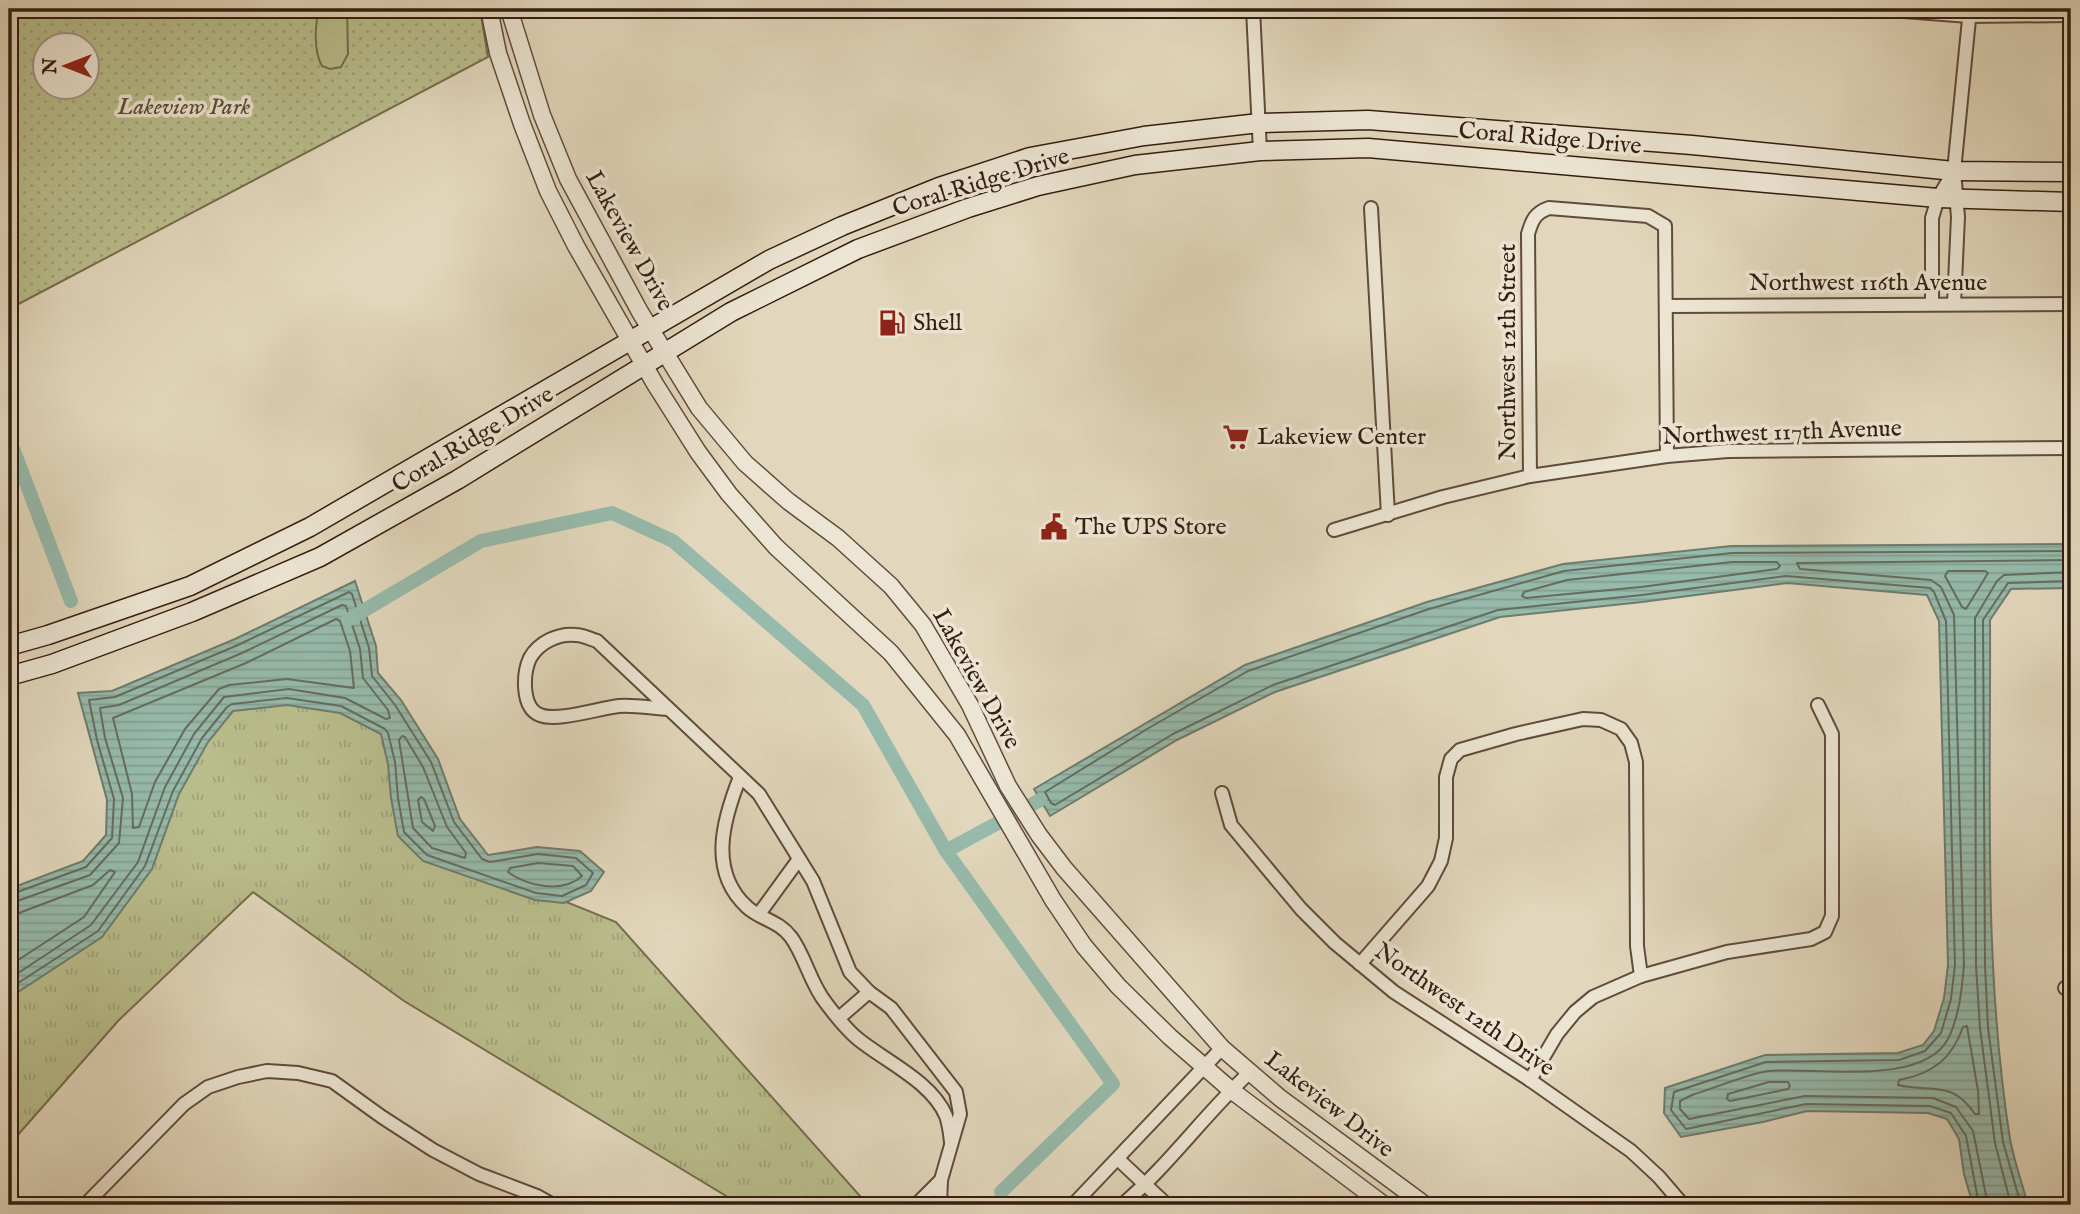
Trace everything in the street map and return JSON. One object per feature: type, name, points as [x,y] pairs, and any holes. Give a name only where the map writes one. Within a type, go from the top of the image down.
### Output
[{"type":"main road","name":"Coral Ridge Drive","points":[[9,646],[190,586],[299,532],[433,457],[769,260],[842,226],[959,179],[1030,158],[1144,136],[1259,123],[1368,120],[1678,144],[1954,171],[2071,172]]},
{"type":"main road","name":"Coral Ridge Drive","points":[[9,676],[52,664],[192,612],[320,557],[457,480],[731,312],[858,249],[968,208],[1038,186],[1135,165],[1259,151],[1368,148],[1947,199],[2071,202]]},
{"type":"street","name":"Lakeview Drive","points":[[489,9],[498,53],[548,191],[644,365],[698,452],[729,494],[776,547],[891,653],[957,736],[1084,946],[1118,986],[1231,1090],[1384,1205]]},
{"type":"street","name":"Lakeview Drive","points":[[509,9],[542,115],[568,179],[699,408],[745,463],[788,501],[838,538],[891,586],[923,625],[970,705],[1008,786],[1039,835],[1064,868],[1222,1048],[1249,1073],[1425,1205]]},
{"type":"street","points":[[1253,9],[1259,151]]},
{"type":"street","points":[[1878,9],[2071,15]]},
{"type":"street","points":[[1932,303],[1932,218],[1947,199],[1954,171],[1970,12]]},
{"type":"street","points":[[1947,199],[1958,217],[1954,304]]},
{"type":"street","points":[[1371,208],[1388,515]]},
{"type":"street","name":"Northwest 12th Street","points":[[1530,477],[1528,234],[1531,222],[1538,212],[1549,208],[1648,216],[1665,226],[1665,306]]},
{"type":"street","name":"Northwest 116th Avenue","points":[[1665,306],[2071,304]]},
{"type":"street","points":[[1665,306],[1667,456]]},
{"type":"street","name":"Northwest 117th Avenue","points":[[1334,530],[1443,497],[1530,477],[1667,456],[1728,451],[2071,448]]},
{"type":"street","points":[[668,709],[621,706],[550,717],[538,715],[528,706],[525,693],[530,658],[541,645],[555,637],[577,635],[597,641],[759,794],[824,902],[850,972],[869,992],[891,1008],[956,1092],[960,1114],[941,1180],[940,1205]]},
{"type":"street","points":[[1530,1080],[1557,1034],[1574,1012],[1593,998],[1641,976],[1727,952],[1811,939],[1825,932],[1832,916],[1832,734],[1818,705]]},
{"type":"street","points":[[1360,964],[1428,886],[1441,861],[1446,838],[1446,777],[1451,760],[1460,751],[1471,747],[1583,719],[1601,720],[1621,729],[1631,743],[1636,762],[1637,946],[1641,976]]},
{"type":"street","points":[[740,777],[728,808],[721,839],[723,867],[734,890],[748,908],[778,924],[790,936],[803,957],[814,985],[856,1038],[897,1063],[936,1098],[946,1116],[952,1144]]},
{"type":"street","name":"Northwest 12th Drive","points":[[1222,793],[1231,825],[1301,909],[1360,964],[1429,1015],[1530,1080],[1631,1151],[1659,1177],[1683,1205]]},
{"type":"street","points":[[759,914],[799,859]]},
{"type":"street","points":[[839,1018],[869,992]]},
{"type":"street","points":[[1073,1205],[1119,1160],[1222,1048]]},
{"type":"street","points":[[85,1205],[184,1104],[208,1087],[267,1071],[298,1073],[332,1081],[433,1150],[479,1174],[537,1196],[553,1205]]},
{"type":"street","points":[[1122,1205],[1146,1185],[1249,1073]]},
{"type":"street","points":[[1119,1160],[1167,1205]]},
{"type":"street","points":[[916,1205],[941,1180]]},
{"type":"green space","name":"Lakeview Park","points":[[9,9],[480,9],[488,57],[9,309]]},
{"type":"green space","points":[[320,9],[347,9],[348,54],[341,67],[330,69],[322,66],[319,60],[316,38]]},
{"type":"green space","points":[[205,668],[362,699],[485,869],[616,922],[868,1205],[741,1205],[404,1001],[253,892],[118,1021],[9,1145],[9,921],[149,851]]},
{"type":"water","points":[[2071,544],[2071,588],[2011,589],[1990,620],[1990,880],[1996,1010],[2010,1139],[2028,1205],[1973,1205],[1964,1174],[1959,1139],[1947,1119],[1928,1113],[1807,1111],[1681,1137],[1664,1113],[1665,1088],[1765,1055],[1898,1053],[1923,1045],[1934,1031],[1944,998],[1948,965],[1939,621],[1927,595],[1787,583],[1500,617],[1275,692],[1177,740],[1050,816],[1034,789],[1245,665],[1427,602],[1563,564],[1731,546]]},
{"type":"water","points":[[355,581],[376,646],[378,673],[401,700],[438,759],[460,819],[488,855],[537,847],[580,851],[604,872],[591,891],[564,903],[535,900],[423,861],[398,836],[381,734],[340,713],[287,705],[233,711],[208,742],[179,794],[152,869],[102,937],[9,998],[9,889],[83,861],[106,835],[107,800],[78,693],[112,691],[235,639]]},
{"type":"waterway","points":[[9,438],[71,601]]},
{"type":"waterway","points":[[348,620],[481,541],[612,513],[673,541],[863,705],[946,851],[1113,1084],[1001,1192]]},
{"type":"waterway","points":[[946,851],[1040,800]]},
{"type":"place","name":"Shell","points":[[892,323]]},
{"type":"place","name":"Lakeview Center","points":[[1236,437]]},
{"type":"place","name":"The UPS Store","points":[[1054,527]]}]
